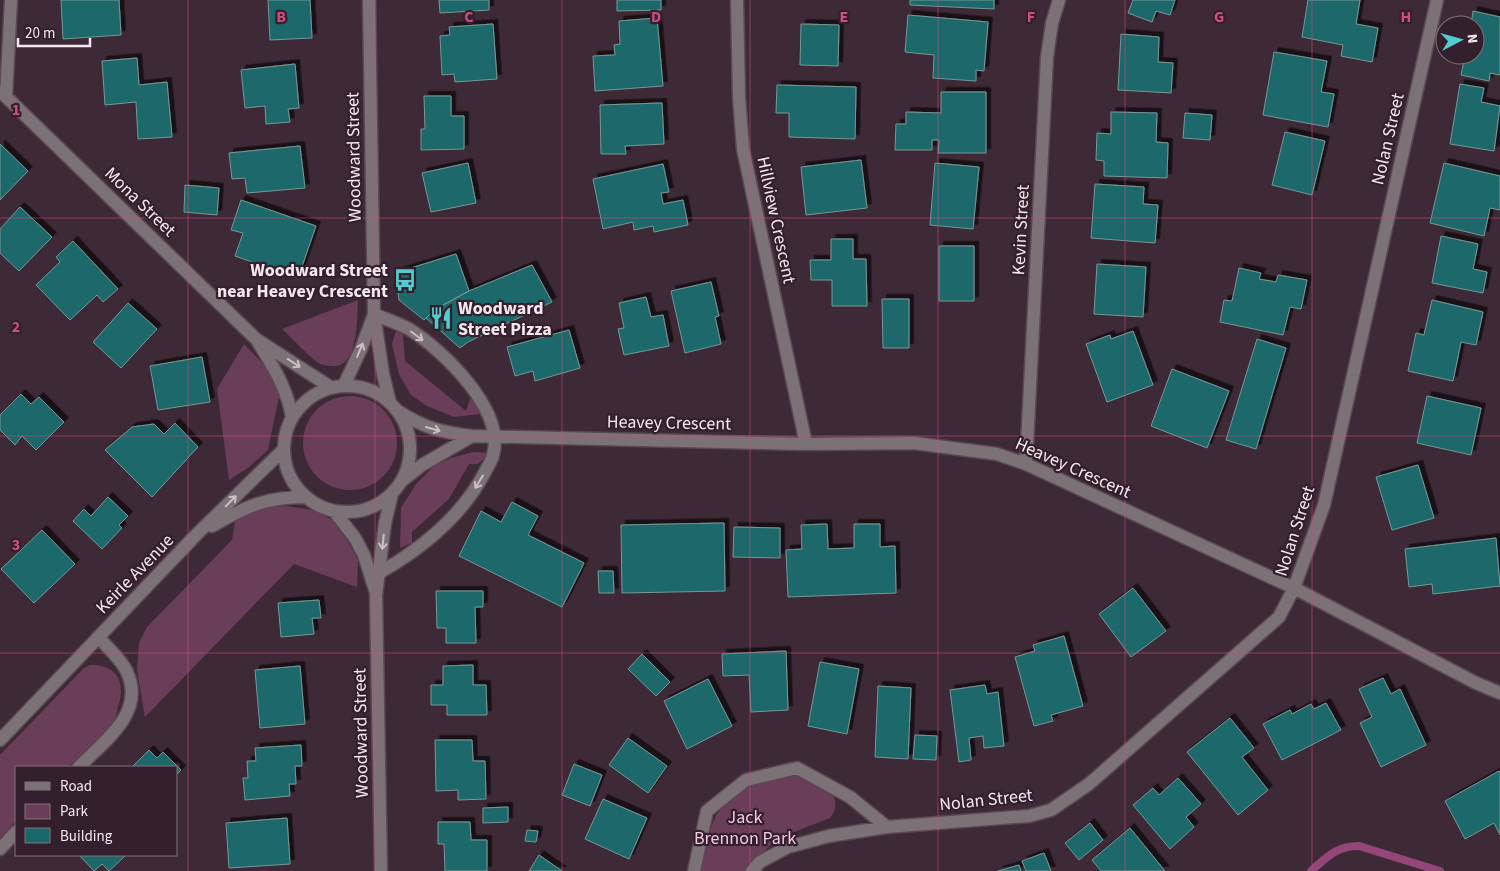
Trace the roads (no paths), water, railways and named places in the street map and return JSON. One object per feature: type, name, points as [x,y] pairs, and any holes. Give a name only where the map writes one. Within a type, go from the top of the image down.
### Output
[{"type":"street","points":[[3,94],[11,0]]},
{"type":"street","name":"Woodward Street","points":[[369,0],[374,314],[382,374],[394,407]]},
{"type":"street","name":"Hillview Crescent","points":[[737,0],[739,97],[743,149],[806,444]]},
{"type":"street","name":"Kevin Street","points":[[1026,464],[1047,56],[1052,23],[1059,0]]},
{"type":"street","name":"Nolan Street","points":[[752,871],[760,862],[788,847],[829,836],[887,827],[1029,816],[1051,810],[1089,784],[1278,616],[1294,588],[1324,505],[1437,0]]},
{"type":"street","name":"Mona Street","points":[[3,94],[256,339],[338,387]]},
{"type":"street","points":[[374,314],[409,330],[440,353],[456,369],[474,390],[488,415],[495,437],[493,455],[478,484],[451,518],[416,550],[379,573]]},
{"type":"street","name":"Woodward Street","points":[[338,387],[361,349],[374,314]]},
{"type":"street","name":"Mona Street","points":[[256,339],[282,382],[288,395],[292,417]]},
{"type":"street","points":[[338,387],[364,388],[383,396],[394,407],[408,429],[411,450],[408,471],[392,494],[382,503],[363,512],[342,513],[322,508],[305,497],[293,483],[286,467],[284,449],[286,432],[292,417],[306,401],[324,390],[338,387]]},
{"type":"street","name":"Heavey Crescent","points":[[394,407],[426,427],[448,433],[472,436],[806,444],[914,443],[997,454],[1026,464],[1294,588],[1500,694]]},
{"type":"street","points":[[402,481],[422,465],[472,436]]},
{"type":"street","name":"Keirle Avenue","points":[[0,740],[196,535],[284,449]]},
{"type":"street","name":"Woodward Street","points":[[381,871],[376,595],[385,523],[392,494]]},
{"type":"street","name":"Keirle Avenue","points":[[196,535],[235,513],[259,503],[284,497],[305,497]]},
{"type":"street","name":"Woodward Street","points":[[334,511],[355,538],[376,595]]},
{"type":"street","name":"Keirle Avenue","points":[[80,766],[125,720],[132,703],[132,688],[127,672],[118,658],[98,637]]},
{"type":"street","points":[[694,871],[706,811],[746,780],[798,768],[850,797],[887,827]]},
{"type":"street","points":[[0,849],[15,833]]},
{"type":"waterway","points":[[1311,871],[1338,850],[1351,846],[1359,846],[1440,871]]},
{"type":"place","name":"Woodward Street near Heavey Crescent","points":[[405,280]]},
{"type":"place","name":"Woodward Street Pizza","points":[[441,318]]},
{"type":"park label","name":"Jack Brennon Park","points":[[745,828]]}]
